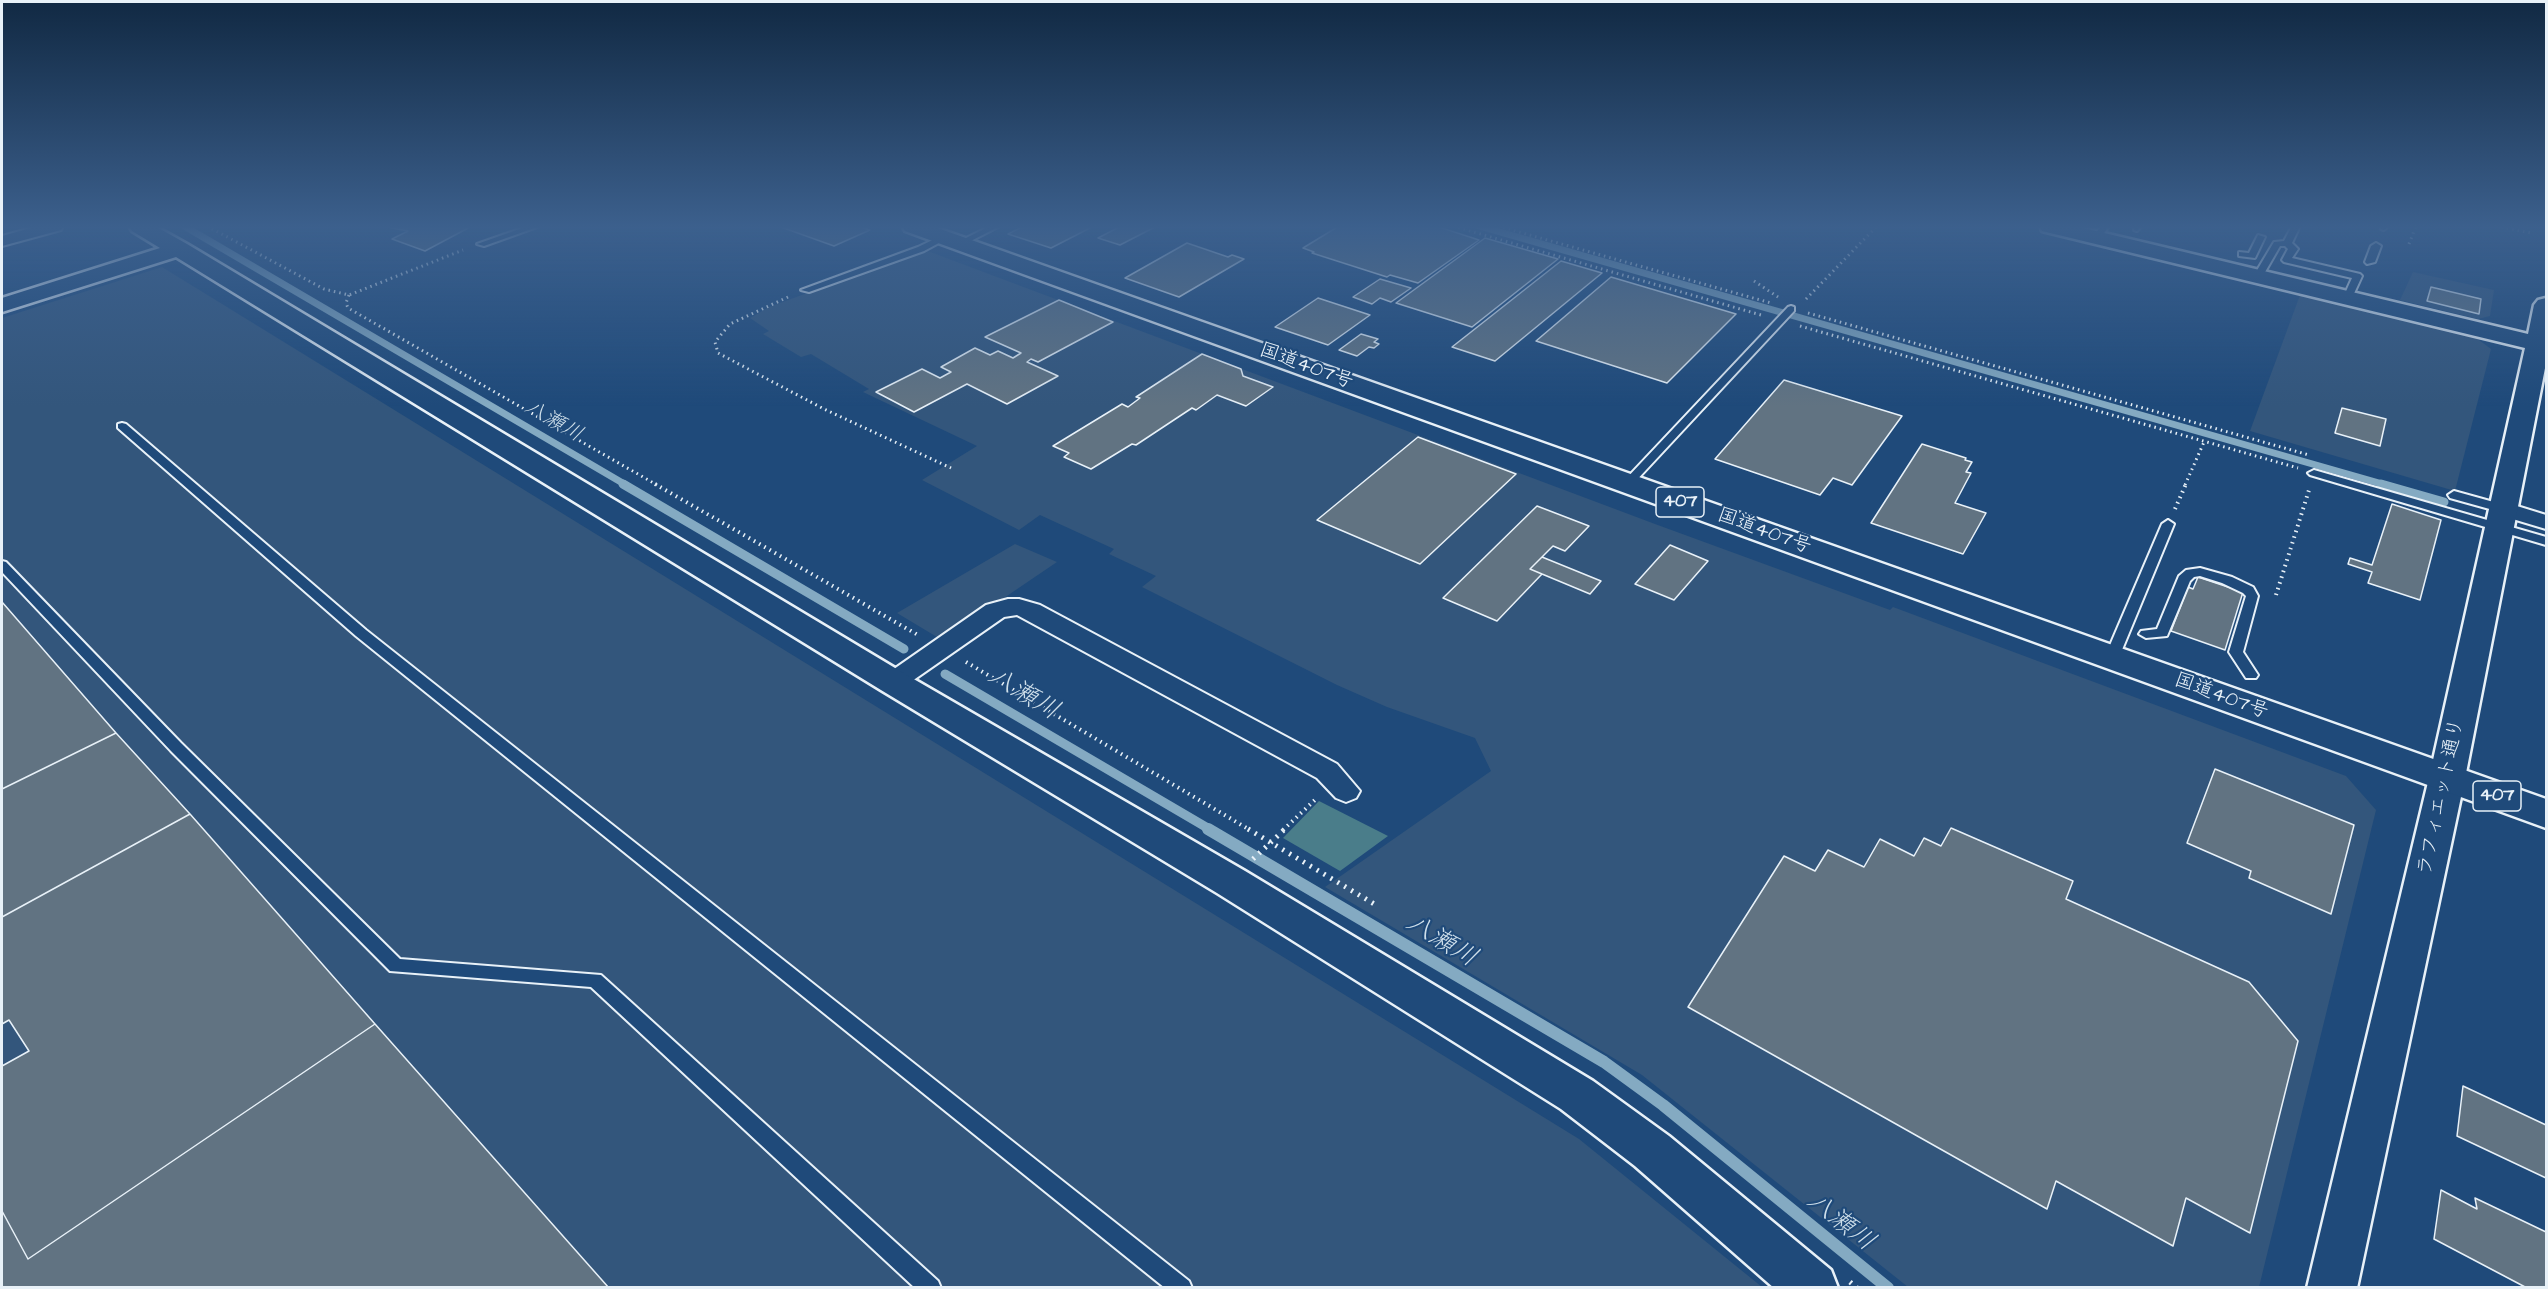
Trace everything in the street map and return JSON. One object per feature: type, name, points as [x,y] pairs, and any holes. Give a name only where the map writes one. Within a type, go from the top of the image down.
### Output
[{"type":"main road","points":[[2,305],[62,286]]},
{"type":"main road","points":[[240,286],[892,682],[1231,882],[1577,1095],[1652,1151],[1813,1287]]},
{"type":"main road","name":"国道407号","points":[[1081,286],[2547,813]]},
{"type":"main road","points":[[2297,286],[2348,298],[2544,323]]},
{"type":"main road","name":"ラフィエット通り","points":[[2332,1287],[2447,778],[2544,323]]},
{"type":"street","points":[[2502,518],[2547,522]]},
{"type":"street","points":[[892,682],[995,611],[1008,607],[1031,611],[1327,771],[1346,791]]},
{"type":"lane","points":[[806,290],[817,286]]},
{"type":"lane","points":[[2348,298],[2353,286]]},
{"type":"lane","points":[[1628,483],[1786,314]]},
{"type":"lane","points":[[122,426],[361,633],[1182,1287]]},
{"type":"lane","points":[[2314,473],[2502,518]]},
{"type":"lane","points":[[2454,495],[2547,541]]},
{"type":"lane","points":[[2112,657],[2168,524]]},
{"type":"lane","points":[[2,565],[176,747],[396,966],[595,980],[931,1287]]},
{"type":"lane","points":[[2146,634],[2162,633],[2184,579],[2190,573],[2200,572],[2227,580],[2248,590],[2252,596],[2236,652],[2251,675]]},
{"type":"path","points":[[319,286],[349,295],[370,286]]},
{"type":"path","points":[[1681,286],[2320,458]]},
{"type":"path","points":[[1695,286],[2314,473],[2277,595]]},
{"type":"path","points":[[1762,286],[1790,304],[1786,314]]},
{"type":"path","points":[[1786,314],[1798,308],[1819,286]]},
{"type":"path","points":[[806,290],[730,324],[715,342],[718,353],[824,409],[951,468]]},
{"type":"path","points":[[349,295],[346,303],[348,308],[941,648],[1376,905]]},
{"type":"path","points":[[2168,524],[2204,441]]},
{"type":"path","points":[[1248,864],[1318,796]]},
{"type":"shaded area","points":[[102,286],[193,286],[1579,1139],[1762,1287],[2,1287],[2,318]]},
{"type":"shaded area","points":[[826,286],[1021,286],[1655,524],[1890,610],[1893,607],[2346,776],[2376,810],[2259,1287],[1908,1287],[1642,1075],[1325,887],[1491,771],[1475,738],[1387,707],[1337,685],[1142,587],[1156,576],[1109,554],[1114,549],[1040,515],[1019,530],[922,480],[977,446],[863,392],[869,389],[811,354],[801,357],[763,334],[769,331],[750,318],[769,307]]},
{"type":"shaded area","points":[[2406,286],[2477,286],[2494,290],[2490,316],[2478,319],[2400,300]]},
{"type":"shaded area","points":[[2300,295],[2475,337],[2491,349],[2455,491],[2250,431]]},
{"type":"shaded area","points":[[1015,544],[1057,562],[942,640],[897,613]]},
{"type":"green space","points":[[1319,801],[1388,836],[1340,871],[1283,838]]},
{"type":"building","points":[[1148,286],[1198,286],[1179,297]]},
{"type":"building","points":[[1369,286],[1411,288],[1391,302],[1380,298],[1372,304],[1353,297]]},
{"type":"building","points":[[1419,286],[1524,286],[1472,327],[1396,303]]},
{"type":"building","points":[[1529,286],[1586,286],[1495,361],[1452,347]]},
{"type":"building","points":[[1600,286],[1642,286],[1736,314],[1667,383],[1536,341]]},
{"type":"building","points":[[2431,287],[2481,299],[2479,314],[2427,301]]},
{"type":"building","points":[[1318,298],[1370,315],[1328,345],[1275,327]]},
{"type":"building","points":[[1059,300],[1113,322],[1038,362],[1031,359],[1027,362],[1058,376],[1007,404],[967,384],[914,412],[876,392],[922,369],[940,378],[951,372],[941,367],[975,348],[990,355],[998,351],[1013,358],[1021,353],[985,337]]},
{"type":"building","points":[[1361,334],[1378,339],[1374,342],[1379,344],[1374,348],[1369,347],[1357,356],[1339,350]]},
{"type":"building","points":[[1202,354],[1241,369],[1243,376],[1273,387],[1246,406],[1217,395],[1196,410],[1192,408],[1136,445],[1132,444],[1091,469],[1064,457],[1069,453],[1053,446],[1122,404],[1128,407],[1140,398],[1136,397]]},
{"type":"building","points":[[1784,380],[1902,416],[1852,485],[1833,478],[1820,495],[1715,459]]},
{"type":"building","points":[[2342,408],[2386,419],[2380,446],[2335,433]]},
{"type":"building","points":[[1418,437],[1516,474],[1420,564],[1317,520]]},
{"type":"building","points":[[1922,444],[1972,462],[1966,472],[1971,473],[1955,503],[1986,513],[1963,554],[1871,523]]},
{"type":"building","points":[[2392,504],[2441,520],[2420,600],[2368,583],[2372,572],[2348,564],[2350,558],[2372,565]]},
{"type":"building","points":[[1537,506],[1589,526],[1565,551],[1553,546],[1530,569],[1542,574],[1497,621],[1443,598]]},
{"type":"building","points":[[1670,545],[1708,561],[1674,600],[1635,584]]},
{"type":"building","points":[[1542,557],[1601,581],[1590,594],[1530,569]]},
{"type":"building","points":[[2198,577],[2243,592],[2225,650],[2171,631],[2188,587],[2193,589]]},
{"type":"building","points":[[2,602],[116,733],[2,789]]},
{"type":"building","points":[[116,733],[190,814],[2,917],[2,789]]},
{"type":"building","points":[[2215,769],[2354,825],[2331,914],[2249,878],[2251,871],[2187,843]]},
{"type":"building","points":[[190,814],[375,1024],[28,1259],[2,1211],[2,1066],[29,1051],[9,1020],[2,1024],[2,917]]},
{"type":"building","points":[[1951,828],[2073,881],[2066,899],[2249,982],[2298,1041],[2250,1233],[2186,1198],[2173,1246],[2056,1181],[2047,1209],[1688,1007],[1784,856],[1815,871],[1828,850],[1864,867],[1880,839],[1914,856],[1924,838],[1941,846]]},
{"type":"building","points":[[375,1024],[609,1288],[2,1288],[2,1211],[28,1259]]},
{"type":"building","points":[[2463,1086],[2546,1125],[2546,1178],[2457,1136]]},
{"type":"building","points":[[2441,1190],[2477,1209],[2475,1198],[2546,1232],[2546,1288],[2527,1288],[2434,1239]]},
{"type":"waterway","name":"八瀬川","points":[[287,286],[626,485]]},
{"type":"waterway","points":[[1690,286],[2386,485]]},
{"type":"waterway","name":"八瀬川","points":[[623,484],[904,649]]},
{"type":"waterway","points":[[2381,484],[2444,502]]},
{"type":"waterway","name":"八瀬川","points":[[945,674],[1211,830]]},
{"type":"waterway","name":"八瀬川","points":[[1208,829],[1604,1062],[1663,1105],[1888,1288]]}]
